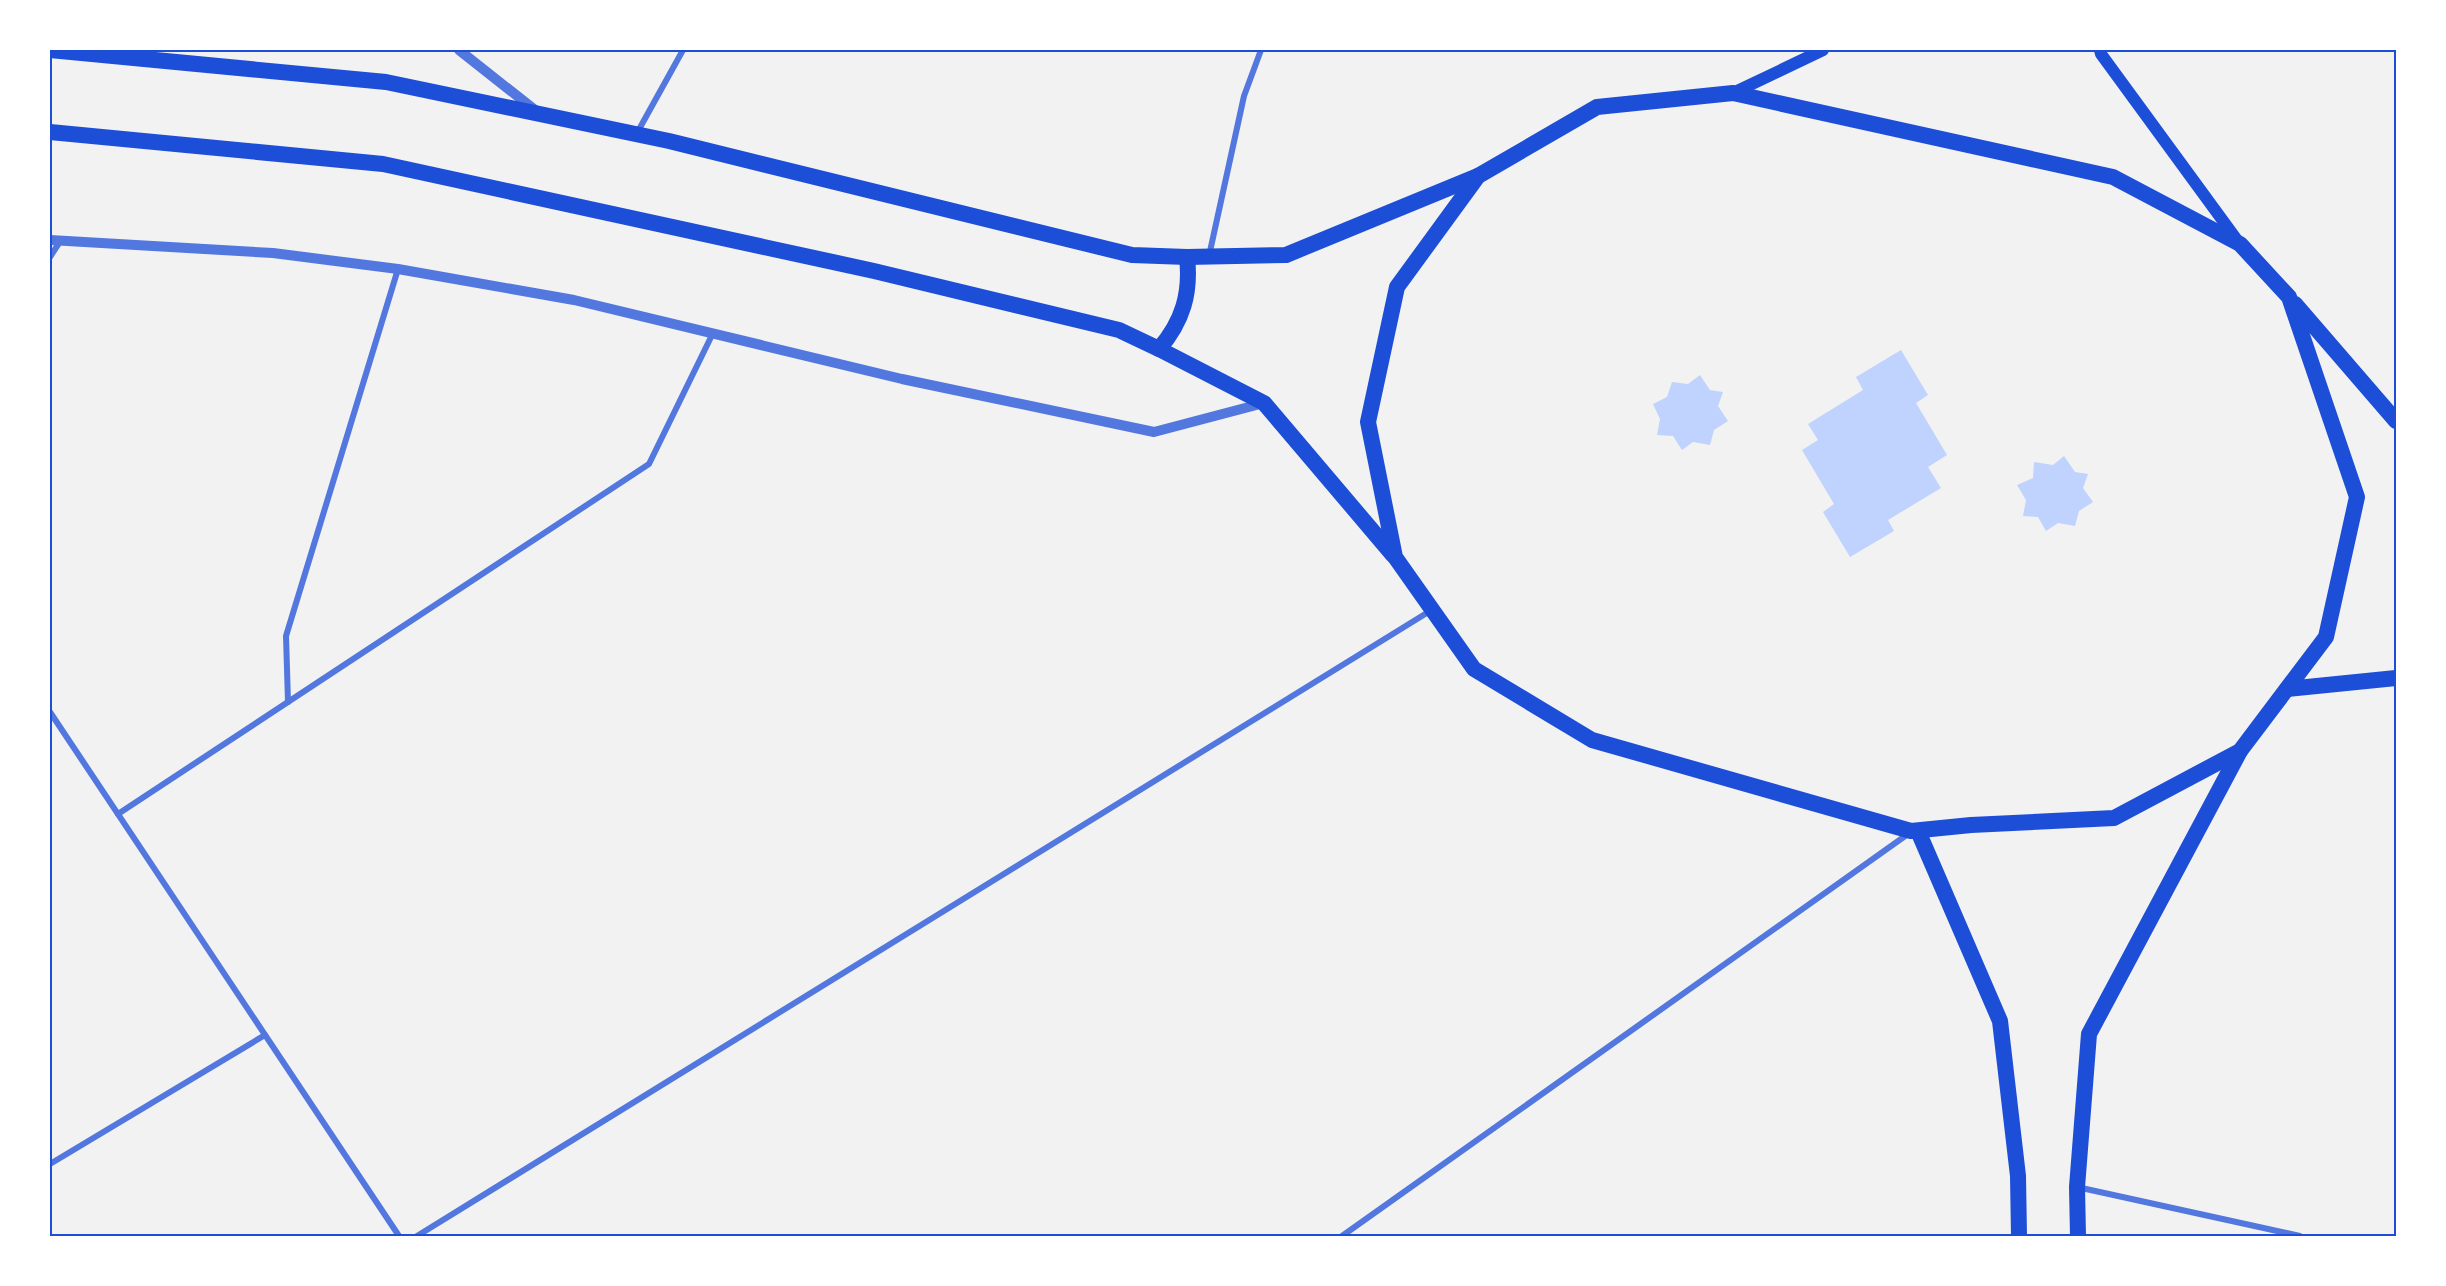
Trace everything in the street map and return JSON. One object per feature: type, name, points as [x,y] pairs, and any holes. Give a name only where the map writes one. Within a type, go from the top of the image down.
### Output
[{"type":"highway","points":[[50,50],[386,82],[637,134],[1131,255],[1187,257],[1286,255],[1479,176],[1597,107],[1733,93],[2113,177],[2240,244],[2397,421]]},
{"type":"highway","points":[[50,132],[383,164],[874,271],[1119,330],[1264,403],[1395,557],[1474,669],[1592,740],[1914,831],[1971,825],[2114,818],[2240,751]]},
{"type":"highway","points":[[1395,557],[1368,422],[1397,287],[1479,176]]},
{"type":"highway","points":[[1159,349],[1178,323],[1184,308],[1188,291],[1187,257]]},
{"type":"highway","points":[[2078,1236],[2076,1186],[2090,1034],[2240,751],[2326,637],[2356,497],[2289,297]]},
{"type":"highway","points":[[2287,688],[2397,678]]},
{"type":"highway","points":[[1914,831],[2000,1021],[2018,1176],[2019,1236]]},
{"type":"main road","points":[[1733,93],[1823,50]]},
{"type":"main road","points":[[2100,50],[2100,54],[2240,244]]},
{"type":"street","points":[[459,50],[540,114]]},
{"type":"street","points":[[637,134],[683,50]]},
{"type":"street","points":[[1208,256],[1244,96],[1261,50]]},
{"type":"street","points":[[50,240],[273,253],[398,269],[574,300],[902,379],[1154,432],[1264,403]]},
{"type":"street","points":[[50,256],[61,240]]},
{"type":"street","points":[[288,702],[286,636],[398,269]]},
{"type":"street","points":[[118,814],[649,464],[713,333]]},
{"type":"street","points":[[417,1236],[1432,609]]},
{"type":"street","points":[[50,712],[399,1236]]},
{"type":"street","points":[[1342,1236],[1914,831]]},
{"type":"street","points":[[50,1164],[265,1035]]},
{"type":"street","points":[[2076,1186],[2300,1236]]},
{"type":"water","points":[[1901,350],[1928,395],[1916,403],[1947,455],[1928,467],[1941,488],[1888,520],[1894,531],[1850,557],[1823,512],[1834,504],[1802,450],[1818,440],[1808,424],[1863,390],[1856,377]]},
{"type":"water","points":[[1700,375],[1710,390],[1723,392],[1718,406],[1728,421],[1714,430],[1710,445],[1693,442],[1682,450],[1673,436],[1657,435],[1660,419],[1653,404],[1667,397],[1672,382],[1688,384]]},
{"type":"water","points":[[2064,456],[2075,472],[2088,474],[2083,488],[2093,502],[2079,511],[2075,526],[2058,523],[2046,531],[2038,517],[2023,516],[2026,500],[2017,485],[2033,478],[2034,462],[2053,465]]}]
